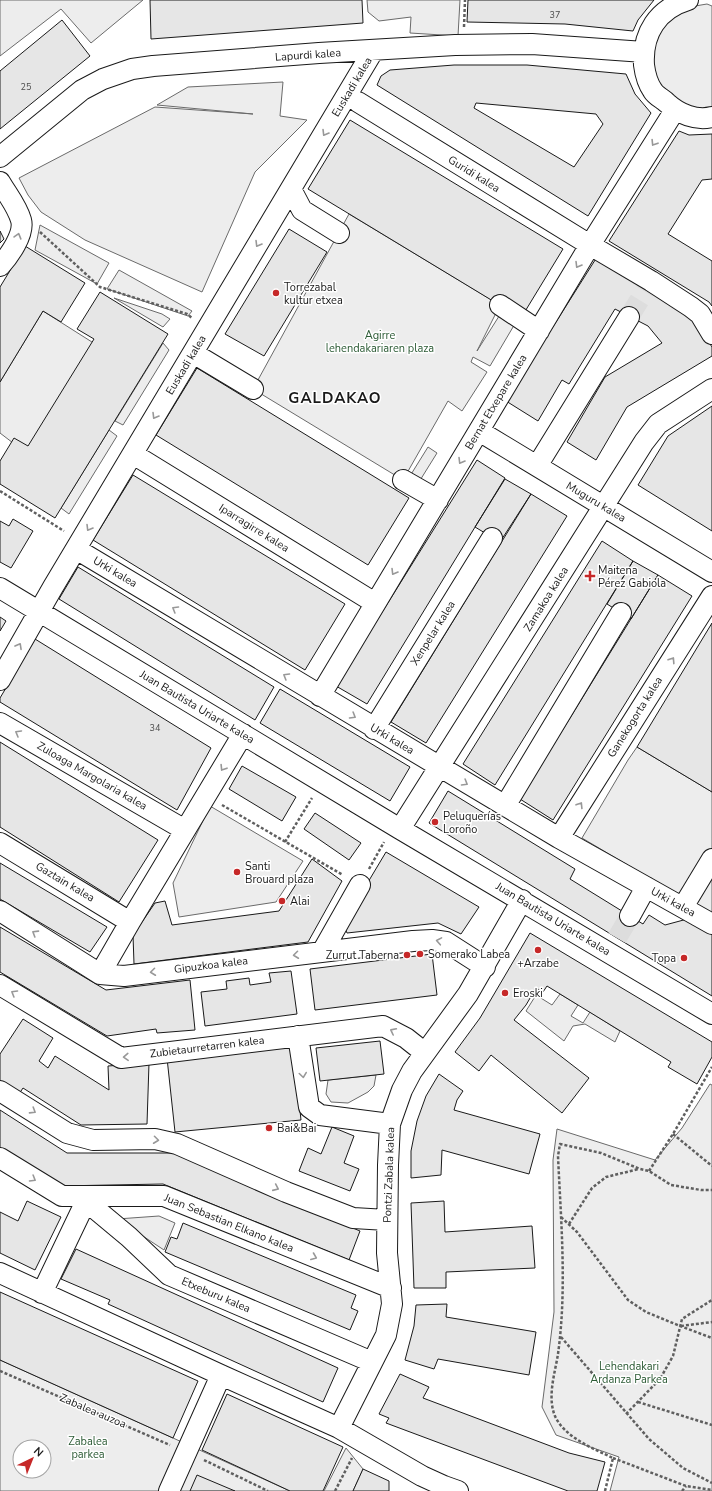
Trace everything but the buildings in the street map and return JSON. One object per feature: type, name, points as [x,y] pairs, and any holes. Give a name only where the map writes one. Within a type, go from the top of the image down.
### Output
[{"type":"street","points":[[680,1],[661,15],[649,32],[644,52],[645,73],[653,91],[674,110],[687,116],[712,117]]},
{"type":"street","name":"Lapurdi kalea","points":[[0,157],[82,90],[102,79],[132,69],[319,53],[455,45],[532,44],[644,52]]},
{"type":"street","name":"Euskadi kalea","points":[[0,680],[76,549],[373,51]]},
{"type":"street","name":"Guridi kalea","points":[[358,102],[691,307],[700,314],[712,334]]},
{"type":"street","name":"Bernat Etxepare kalea","points":[[320,696],[590,245],[674,110]]},
{"type":"street","points":[[0,182],[21,221],[19,238],[0,266]]},
{"type":"street","points":[[291,189],[302,210],[338,233]]},
{"type":"street","points":[[500,305],[539,331]]},
{"type":"street","points":[[537,466],[629,317]]},
{"type":"street","points":[[193,352],[253,390]]},
{"type":"street","name":"Zamakoa kalea","points":[[397,827],[440,768],[644,442],[658,424],[712,389]]},
{"type":"street","name":"Muguru kalea","points":[[480,431],[712,572]]},
{"type":"street","name":"Iparragirre kalea","points":[[133,454],[376,603]]},
{"type":"street","points":[[403,480],[438,500]]},
{"type":"street","name":"Xenpelar kalea","points":[[374,728],[492,538]]},
{"type":"street","name":"Urki kalea","points":[[76,549],[440,768],[559,838],[712,924]]},
{"type":"street","name":"Juan Bautista Uriarte kalea","points":[[0,588],[397,827],[712,1014]]},
{"type":"street","name":"Ganekogorta kalea","points":[[559,838],[712,596]]},
{"type":"street","points":[[505,806],[621,613]]},
{"type":"street","name":"Zuloaga Margolaria kalea","points":[[0,723],[185,830]]},
{"type":"street","points":[[100,974],[243,734]]},
{"type":"street","name":"Gaztain kalea","points":[[0,842],[130,922]]},
{"type":"street","points":[[683,907],[712,859]]},
{"type":"street","points":[[322,952],[360,885]]},
{"type":"street","points":[[630,916],[646,887]]},
{"type":"street","name":"Pontzi Zabala kalea","points":[[372,1362],[386,1335],[392,1304],[387,1253],[390,1124],[402,1090],[412,1071],[468,994],[522,900]]},
{"type":"street","name":"Gipuzkoa kalea","points":[[0,912],[100,974],[124,976],[432,940],[446,942],[485,966]]},
{"type":"street","name":"Zubietaurretarren kalea","points":[[0,985],[121,1058],[383,1026],[406,1038],[425,1053]]},
{"type":"street","points":[[298,1036],[309,1107],[320,1115],[390,1124]]},
{"type":"street","points":[[0,1091],[67,1133],[92,1140],[155,1139],[177,1144],[286,1192],[354,1218],[387,1220]]},
{"type":"street","name":"Juan Sebastian Elkano kalea","points":[[0,1158],[62,1196],[83,1199],[164,1196],[391,1288]]},
{"type":"street","points":[[42,1293],[83,1199]]},
{"type":"street","name":"Etxeburu kalea","points":[[83,1199],[129,1237],[169,1275],[372,1362]]},
{"type":"street","points":[[0,1273],[220,1375],[339,1428],[366,1443],[418,1484],[444,1486],[458,1491]]},
{"type":"street","points":[[339,1428],[372,1362]]},
{"type":"street","points":[[169,1491],[220,1375]]},
{"type":"path","points":[[464,22],[465,0]]},
{"type":"path","points":[[21,227],[30,223],[100,287],[188,314],[208,328]]},
{"type":"path","points":[[0,491],[65,532]]},
{"type":"path","points":[[285,842],[322,782]]},
{"type":"path","points":[[206,795],[360,885],[397,827]]},
{"type":"path","points":[[649,1171],[712,1068]]},
{"type":"path","points":[[673,1134],[712,1166]]},
{"type":"path","points":[[712,1190],[701,1190],[671,1185],[649,1171],[640,1169],[601,1153],[560,1144],[558,1156],[563,1309],[551,1401],[555,1417],[562,1428],[588,1447],[686,1486],[712,1490]]},
{"type":"path","points":[[569,1224],[592,1188],[606,1177],[640,1169]]},
{"type":"path","points":[[561,1217],[577,1232],[628,1300],[646,1312],[712,1338]]},
{"type":"path","points":[[626,1414],[660,1379],[673,1356],[682,1319],[712,1300]]},
{"type":"path","points":[[680,1326],[712,1322]]},
{"type":"path","points":[[560,1336],[649,1439],[683,1468],[712,1483]]},
{"type":"path","name":"Zabalea auzoa","points":[[0,1371],[186,1452],[268,1491]]},
{"type":"path","points":[[638,1402],[712,1425]]},
{"type":"path","points":[[335,1491],[354,1454],[366,1443]]},
{"type":"path","points":[[605,1491],[613,1458]]},
{"type":"path","points":[[682,1491],[686,1486]]},
{"type":"shaded area","points":[[0,0],[143,0],[91,43],[61,9],[0,56]]},
{"type":"shaded area","points":[[367,0],[460,0],[458,36],[410,33],[411,17],[379,21],[368,12]]},
{"type":"shaded area","points":[[707,4],[712,6],[712,109],[696,108],[680,103],[667,94],[657,80],[652,63],[653,45],[660,28],[673,15],[689,7]]},
{"type":"shaded area","points":[[283,82],[280,116],[307,120],[255,172],[202,292],[85,240],[41,212],[28,195],[19,178],[155,107],[253,114],[157,105],[188,87]]},
{"type":"shaded area","name":"Agirre lehendakariaren plaza","points":[[349,214],[500,305],[477,351],[501,313],[516,322],[490,366],[473,357],[471,362],[487,372],[462,411],[448,401],[403,480],[253,389]]},
{"type":"shaded area","points":[[40,225],[109,263],[97,284],[35,250]]},
{"type":"shaded area","points":[[119,270],[192,311],[188,316],[107,289]]},
{"type":"shaded area","points":[[114,298],[162,314],[170,319],[163,327]]},
{"type":"shaded area","points":[[43,311],[103,349],[34,459],[0,433],[0,382]]},
{"type":"shaded area","points":[[163,343],[169,350],[123,425],[115,421]]},
{"type":"shaded area","points":[[109,430],[117,436],[69,514],[61,508]]},
{"type":"shaded area","points":[[428,447],[437,453],[414,490],[405,484]]},
{"type":"shaded area","points":[[637,747],[712,792],[712,915],[582,838]]},
{"type":"shaded area","name":"Santi Brouard plaza","points":[[210,806],[303,861],[276,902],[179,917],[173,883]]},
{"type":"shaded area","points":[[560,994],[578,1005],[571,1016],[583,1023],[590,1012],[620,1031],[615,1042],[585,1024],[573,1026],[564,1041],[526,1011],[536,995],[552,1005]]},
{"type":"shaded area","points":[[376,1075],[374,1086],[368,1092],[348,1103],[331,1102],[326,1094],[328,1080]]},
{"type":"shaded area","name":"Lehendakari Ardanza Parkea","points":[[710,1084],[712,1085],[712,1491],[610,1491],[619,1457],[556,1435],[542,1407],[554,1312],[553,1160],[557,1129],[655,1160],[682,1128]]},
{"type":"shaded area","points":[[159,1216],[175,1223],[164,1250],[117,1219]]},
{"type":"shaded area","name":"Zabalea parkea","points":[[0,1360],[290,1491],[0,1491]]},
{"type":"shaded area","points":[[346,1448],[363,1469],[353,1491],[324,1491]]},
{"type":"tunnel","points":[[629,317],[651,281]]},
{"type":"tunnel","points":[[617,938],[630,916]]},
{"type":"place","name":"Torrezabal kultur etxea","points":[[276,293]]},
{"type":"place","name":"Maitena Pérez Gabiola","points":[[590,576]]},
{"type":"place","name":"Peluquerías Loroño","points":[[435,822]]},
{"type":"place","name":"Santi Brouard plaza","points":[[237,872]]},
{"type":"place","name":"Alai","points":[[282,901]]},
{"type":"place","name":"+Arzabe","points":[[538,950]]},
{"type":"place","name":"Somerako Labea","points":[[420,954]]},
{"type":"place","name":"Zurrut Taberna","points":[[407,955]]},
{"type":"place","name":"Topa","points":[[684,958]]},
{"type":"place","name":"Eroski","points":[[505,993]]},
{"type":"place","name":"Bai&Bai","points":[[269,1128]]},
{"type":"district","name":"GALDAKAO","points":[[335,398]]}]
